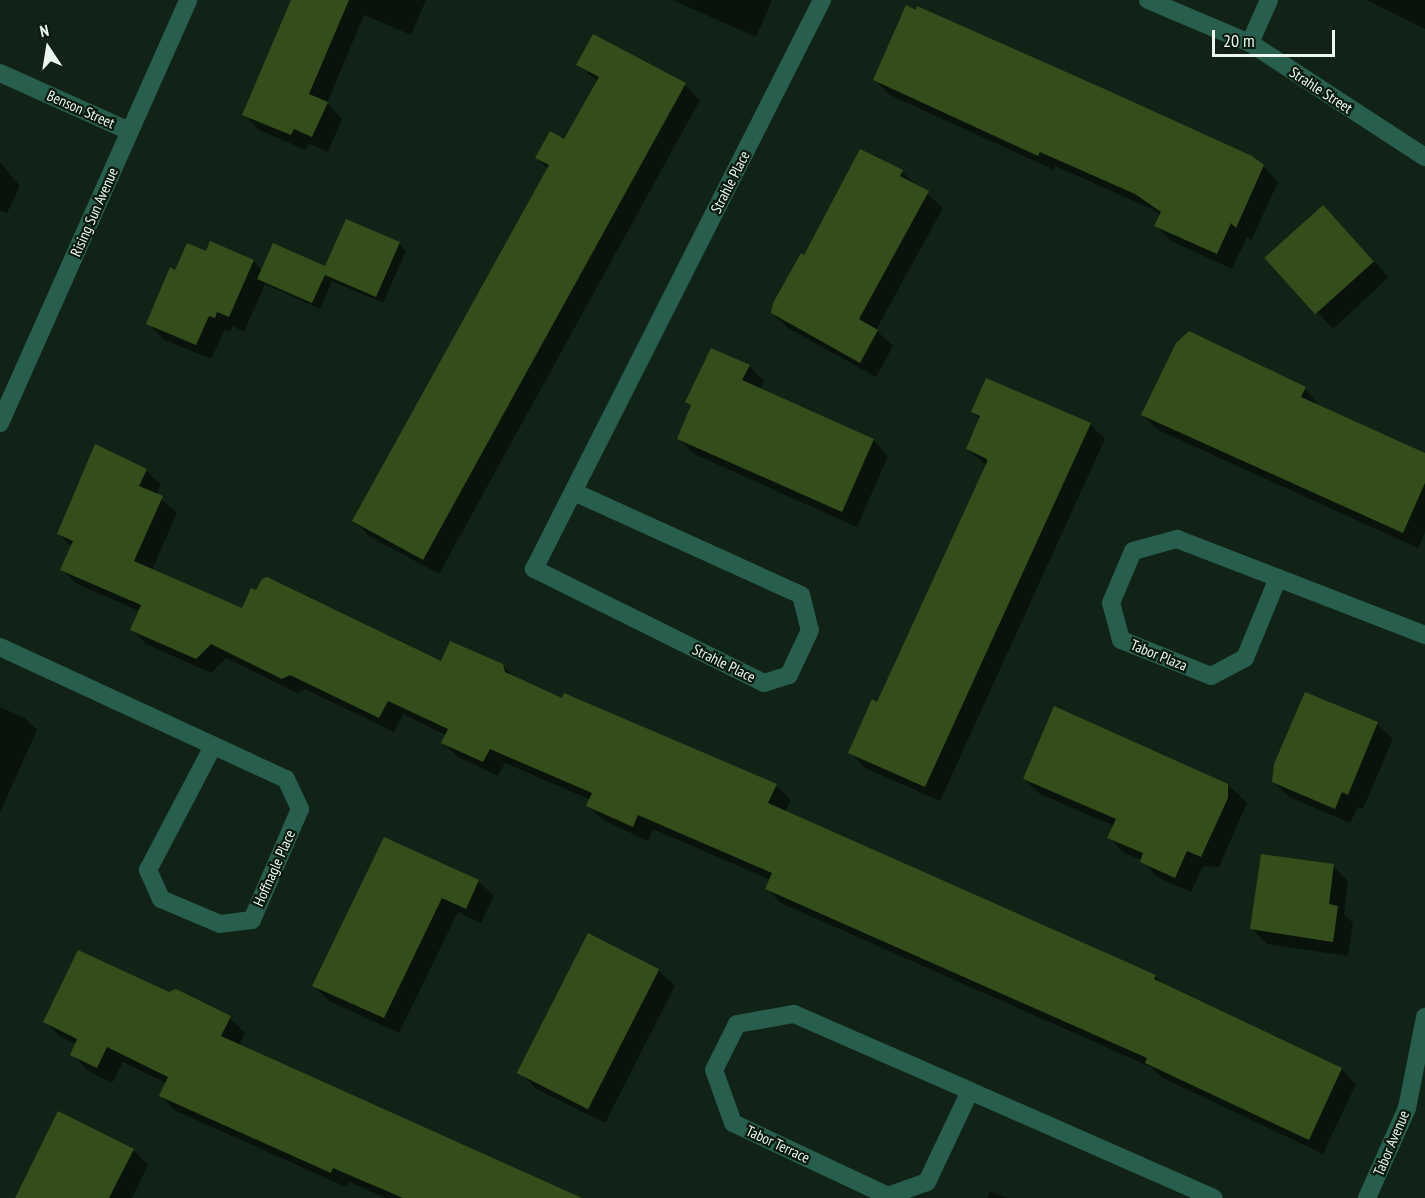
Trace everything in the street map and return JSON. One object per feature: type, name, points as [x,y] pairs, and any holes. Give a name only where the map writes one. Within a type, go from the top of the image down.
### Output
[{"type":"street","name":"Rising Sun Avenue","points":[[0,423],[188,0]]},
{"type":"street","name":"Strahle Place","points":[[574,492],[801,595],[810,630],[789,675],[764,683],[534,569],[822,0]]},
{"type":"street","name":"Strahle Street","points":[[1148,0],[1250,43],[1425,157]]},
{"type":"street","points":[[1250,43],[1269,0]]},
{"type":"street","name":"Benson Street","points":[[0,73],[129,131]]},
{"type":"street","name":"Tabor Plaza","points":[[1278,578],[1245,658],[1211,676],[1121,640],[1111,603],[1133,551],[1177,539],[1278,578],[1425,635]]},
{"type":"street","name":"Hoffnagle Place","points":[[0,647],[286,779],[300,808],[252,920],[220,924],[161,898],[148,870],[213,746]]},
{"type":"street","name":"Tabor Terrace","points":[[970,1091],[927,1182],[888,1196],[733,1123],[714,1070],[738,1024],[794,1014],[970,1091],[1214,1198]]},
{"type":"street","name":"Tabor Avenue","points":[[1367,1198],[1407,1108],[1425,1017]]},
{"type":"building","points":[[291,0],[349,0],[309,94],[328,102],[312,137],[294,129],[291,135],[242,115]]},
{"type":"building","points":[[906,5],[916,10],[917,6],[1109,91],[1252,156],[1264,165],[1236,228],[1231,223],[1217,254],[1154,226],[1161,212],[1135,194],[1040,152],[1038,156],[873,80]]},
{"type":"building","points":[[593,34],[686,83],[423,560],[352,521],[549,165],[535,158],[550,131],[564,139],[599,77],[576,65]]},
{"type":"building","points":[[860,149],[903,170],[900,176],[929,191],[859,319],[878,330],[860,363],[771,313],[773,303],[801,253],[804,255]]},
{"type":"building","points":[[1323,205],[1374,261],[1315,314],[1264,258]]},
{"type":"building","points":[[346,219],[400,242],[376,297],[325,275],[312,303],[257,279],[273,243],[325,266]]},
{"type":"building","points":[[210,241],[254,260],[229,317],[217,312],[215,318],[209,316],[196,345],[146,324],[170,267],[175,270],[187,243],[206,251]]},
{"type":"building","points":[[1189,331],[1306,387],[1301,397],[1425,453],[1425,483],[1403,533],[1141,415],[1176,343]]},
{"type":"building","points":[[711,348],[750,365],[742,380],[874,439],[842,512],[677,439],[691,405],[685,402]]},
{"type":"building","points":[[986,378],[1091,423],[925,787],[848,753],[872,699],[877,702],[987,462],[987,459],[966,449],[980,416],[971,412]]},
{"type":"building","points":[[95,444],[147,469],[139,486],[163,496],[134,561],[242,608],[251,588],[256,590],[262,579],[267,577],[441,661],[450,641],[503,664],[505,672],[562,698],[564,693],[777,784],[768,803],[1156,975],[1154,979],[1342,1068],[1309,1140],[1145,1063],[1147,1058],[765,889],[772,873],[638,815],[633,827],[586,806],[592,793],[490,749],[483,762],[441,743],[448,729],[388,701],[379,718],[290,675],[282,679],[211,644],[196,659],[130,630],[141,605],[60,570],[73,541],[57,534]]},
{"type":"building","points":[[1305,692],[1378,722],[1348,795],[1342,792],[1335,809],[1272,782],[1274,764]]},
{"type":"building","points":[[1054,706],[1228,784],[1228,798],[1201,857],[1187,851],[1175,878],[1140,862],[1143,853],[1107,838],[1116,819],[1023,779]]},
{"type":"building","points":[[384,837],[479,880],[466,909],[442,898],[384,1018],[312,986]]},
{"type":"building","points":[[1261,854],[1334,864],[1329,904],[1338,906],[1333,942],[1250,929]]},
{"type":"building","points":[[588,933],[659,969],[588,1109],[517,1073]]},
{"type":"building","points":[[78,950],[169,992],[176,989],[231,1016],[221,1036],[582,1198],[403,1198],[333,1168],[331,1173],[159,1096],[168,1077],[107,1047],[97,1068],[70,1055],[77,1039],[43,1022]]},
{"type":"building","points":[[58,1111],[134,1149],[109,1198],[15,1198]]}]
